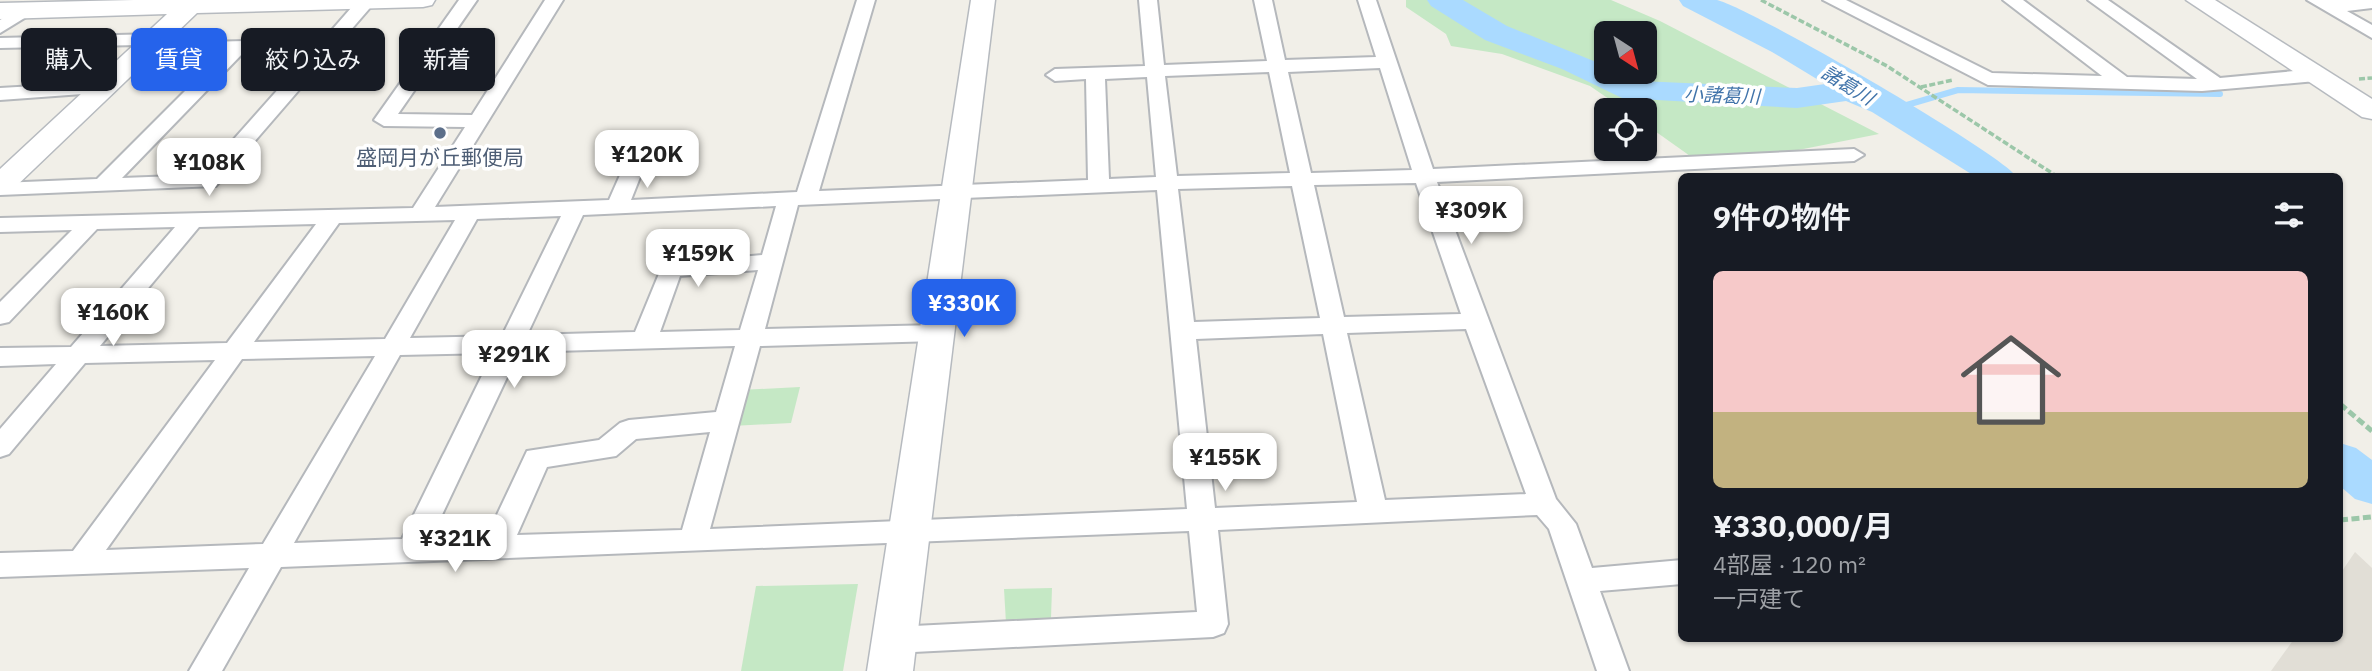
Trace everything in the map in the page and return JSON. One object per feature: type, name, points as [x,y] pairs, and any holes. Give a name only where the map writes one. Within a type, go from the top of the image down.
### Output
[{"type":"street","points":[[0,28],[12,11],[193,3],[423,0]]},
{"type":"street","points":[[468,0],[384,120],[477,121]]},
{"type":"street","points":[[420,214],[554,0]]},
{"type":"street","points":[[693,540],[770,262],[797,199],[866,0]]},
{"type":"street","points":[[983,0],[892,656],[1213,624],[1148,0]]},
{"type":"street","points":[[1263,0],[1299,179],[1373,510]]},
{"type":"street","points":[[1367,0],[1427,176],[1448,248],[1544,504],[1562,524],[1613,671]]},
{"type":"street","points":[[1832,0],[1989,79],[2216,84],[2316,75]]},
{"type":"street","points":[[2012,0],[2121,82]]},
{"type":"street","points":[[2097,0],[2216,84]]},
{"type":"street","points":[[2199,0],[2372,111]]},
{"type":"street","points":[[337,28],[352,1]]},
{"type":"street","points":[[167,28],[193,3]]},
{"type":"street","points":[[2322,4],[2372,3]]},
{"type":"street","points":[[2322,4],[2372,33]]},
{"type":"street","points":[[0,43],[131,44]]},
{"type":"street","points":[[227,48],[241,48]]},
{"type":"street","points":[[103,185],[238,48]]},
{"type":"street","points":[[117,75],[131,62]]},
{"type":"street","points":[[1055,75],[1389,62]]},
{"type":"street","points":[[1095,74],[1099,186]]},
{"type":"street","points":[[0,94],[52,91]]},
{"type":"street","points":[[0,187],[100,91]]},
{"type":"street","points":[[0,187],[208,181],[287,91]]},
{"type":"street","points":[[3,228],[575,209],[1165,183],[1427,176],[1854,155]]},
{"type":"street","points":[[617,207],[638,157]]},
{"type":"street","points":[[411,551],[575,209]]},
{"type":"street","points":[[205,671],[470,213]]},
{"type":"street","points":[[81,562],[332,216]]},
{"type":"street","points":[[0,447],[193,220]]},
{"type":"street","points":[[0,316],[91,223]]},
{"type":"street","points":[[645,341],[671,269],[770,262]]},
{"type":"street","points":[[1181,331],[1476,321]]},
{"type":"street","points":[[0,358],[937,333]]},
{"type":"street","points":[[497,547],[537,458],[606,449],[629,429],[725,421]]},
{"type":"street","points":[[0,565],[909,533],[1544,504]]},
{"type":"street","points":[[1581,581],[1678,572]]},
{"type":"path","points":[[1761,0],[1830,34],[2052,173]]},
{"type":"path","points":[[2343,407],[2372,431]]},
{"type":"path","points":[[2343,520],[2372,517]]},
{"type":"shaded area","points":[[2355,552],[2372,568],[2372,671],[2271,671],[2292,642],[2343,642],[2343,570]]},
{"type":"green space","points":[[1406,0],[1611,0],[1660,21],[1879,134],[1707,168],[1657,133],[1657,98],[1608,98],[1590,86],[1502,54],[1451,46],[1446,34],[1406,7]]},
{"type":"green space","points":[[800,387],[791,423],[732,426],[740,390]]},
{"type":"green space","points":[[858,584],[843,671],[741,671],[756,586]]},
{"type":"green space","points":[[1052,588],[1051,618],[1006,623],[1004,589]]},
{"type":"waterway","name":"小諸葛川","points":[[1442,0],[1496,33],[1573,62],[1634,91],[1797,98],[1850,90],[1884,105]]},
{"type":"waterway","name":"諸葛川","points":[[1694,0],[1783,45],[1884,105]]},
{"type":"waterway","points":[[1893,109],[1958,90],[2220,94]]},
{"type":"waterway","name":"諸葛川","points":[[1884,105],[1893,109]]},
{"type":"waterway","name":"諸葛川","points":[[1884,105],[1994,173]]},
{"type":"waterway","name":"諸葛川","points":[[2343,462],[2372,486]]},
{"type":"place","name":"盛岡月が丘郵便局","points":[[440,133]]}]
